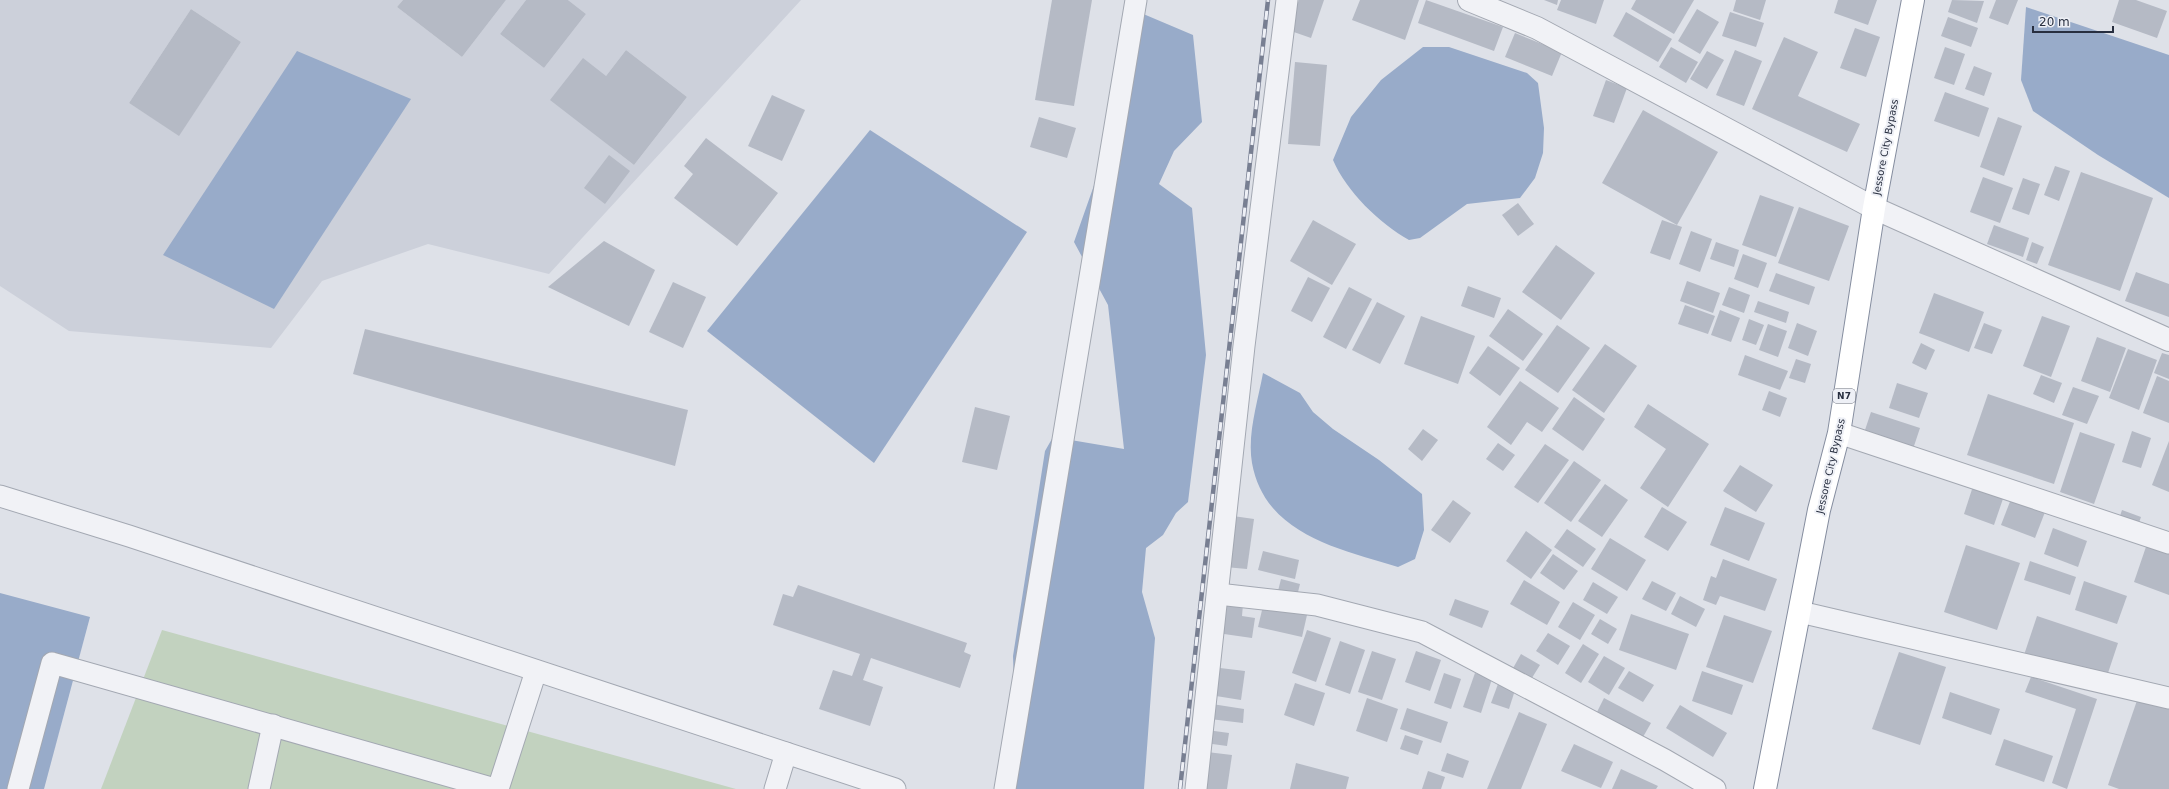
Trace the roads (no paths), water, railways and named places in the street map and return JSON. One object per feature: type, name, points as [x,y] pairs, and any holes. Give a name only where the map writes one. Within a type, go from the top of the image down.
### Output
[{"type":"highway","name":"Jessore City Bypass","points":[[1765,789],[1819,510],[1839,433],[1874,208],[1913,0]]},
{"type":"street","points":[[1005,789],[1136,0]]},
{"type":"street","points":[[1196,789],[1244,346],[1287,0]]},
{"type":"street","points":[[1469,0],[1537,28],[1874,208],[2169,340]]},
{"type":"street","points":[[1839,433],[2169,542]]},
{"type":"street","points":[[0,496],[129,536],[895,789]]},
{"type":"street","points":[[1218,594],[1317,605],[1422,632],[1665,760],[1715,789]]},
{"type":"street","points":[[1800,612],[2169,698]]},
{"type":"street","points":[[18,789],[52,663],[497,789],[536,671]]},
{"type":"street","points":[[259,789],[272,725]]},
{"type":"street","points":[[775,789],[786,753]]},
{"type":"water","points":[[2026,7],[2169,55],[2169,198],[2098,155],[2033,111],[2021,80]]},
{"type":"water","points":[[1141,13],[1193,35],[1202,122],[1174,151],[1159,184],[1192,208],[1206,355],[1188,502],[1176,513],[1163,535],[1146,548],[1142,592],[1155,638],[1144,789],[1002,789],[1015,716],[1013,656],[1045,451],[1053,437],[1124,449],[1108,305],[1074,242],[1098,174]]},
{"type":"water","points":[[1423,47],[1449,47],[1527,73],[1538,83],[1544,128],[1543,153],[1535,178],[1520,198],[1467,204],[1420,238],[1409,240],[1387,225],[1365,206],[1346,183],[1333,160],[1351,117],[1381,80]]},
{"type":"water","points":[[297,51],[411,99],[274,309],[163,255]]},
{"type":"water","points":[[870,130],[1027,232],[874,463],[707,331]]},
{"type":"water","points":[[1263,373],[1300,393],[1313,412],[1333,429],[1379,460],[1422,494],[1424,530],[1415,559],[1398,567],[1330,545],[1308,535],[1289,523],[1272,507],[1260,487],[1252,463],[1251,452],[1252,429]]},
{"type":"water","points":[[0,593],[90,617],[44,789],[0,789]]},
{"type":"railway","points":[[1180,789],[1268,0]]}]
